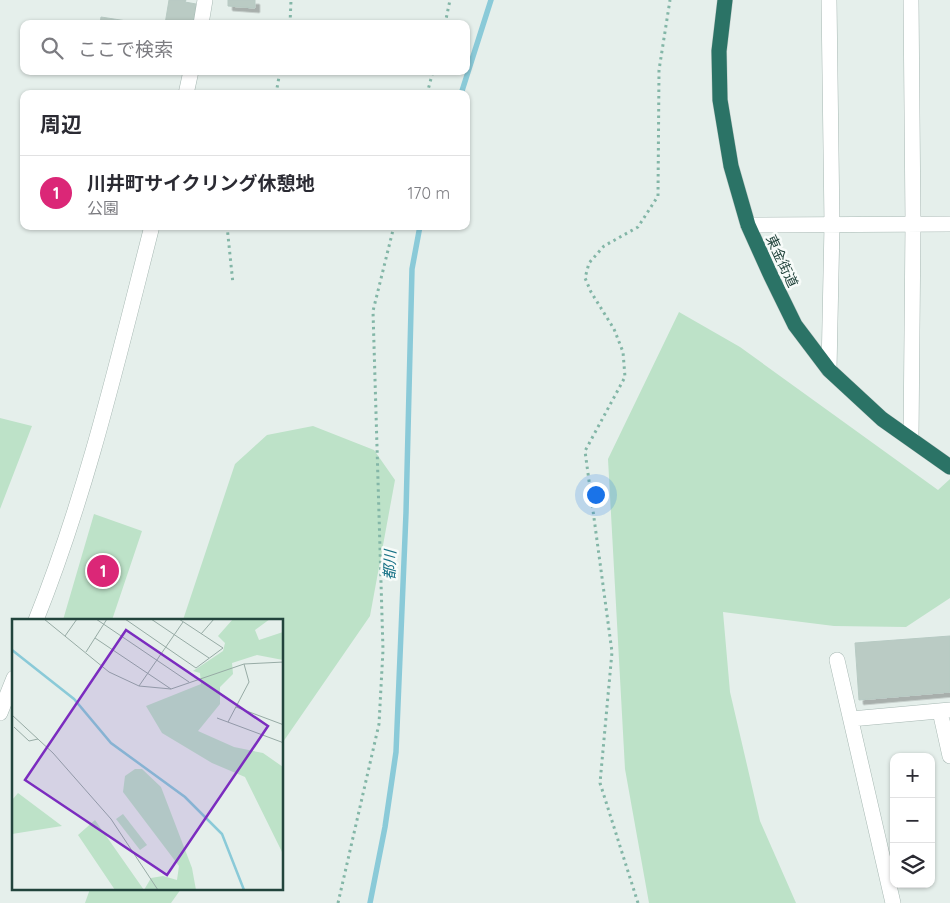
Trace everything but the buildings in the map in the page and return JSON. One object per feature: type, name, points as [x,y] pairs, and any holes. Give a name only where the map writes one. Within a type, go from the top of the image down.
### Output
[{"type":"highway","name":"東金街道","points":[[725,0],[719,51],[720,100],[731,166],[748,225],[795,325],[829,370],[882,419],[950,467]]},
{"type":"street","points":[[202,20],[205,0]]},
{"type":"street","points":[[829,0],[832,225],[829,370]]},
{"type":"street","points":[[911,0],[913,224],[911,439]]},
{"type":"street","points":[[187,90],[190,75]]},
{"type":"street","points":[[748,225],[950,224]]},
{"type":"street","points":[[36,619],[82,490],[151,230]]},
{"type":"street","points":[[837,660],[894,903]]},
{"type":"street","points":[[0,713],[12,683]]},
{"type":"street","points":[[851,719],[945,710],[950,756]]},
{"type":"path","points":[[290,20],[291,0]]},
{"type":"path","points":[[446,20],[450,0]]},
{"type":"path","points":[[638,903],[600,783],[612,652],[585,451],[625,377],[624,360],[623,352],[614,329],[591,292],[585,278],[589,263],[604,246],[638,227],[658,196],[659,70],[670,0]]},
{"type":"path","points":[[277,90],[279,75]]},
{"type":"path","points":[[428,90],[432,75]]},
{"type":"path","points":[[227,230],[233,284]]},
{"type":"path","points":[[338,903],[378,724],[383,650],[373,311],[393,230]]},
{"type":"green space","points":[[679,312],[740,347],[938,490],[950,479],[950,598],[906,627],[834,626],[723,612],[730,692],[760,821],[796,903],[649,903],[625,769],[608,459]]},
{"type":"green space","points":[[0,418],[32,426],[0,509]]},
{"type":"green space","points":[[313,426],[374,450],[395,480],[370,616],[284,741],[284,619],[183,619],[235,464],[267,435]]},
{"type":"green space","points":[[94,514],[142,531],[112,619],[63,619]]},
{"type":"green space","points":[[90,890],[180,890],[171,903],[85,903]]},
{"type":"waterway","name":"都川","points":[[470,66],[491,0]]},
{"type":"waterway","name":"都川","points":[[462,90],[467,75]]},
{"type":"waterway","name":"都川","points":[[370,903],[385,827],[396,752],[406,513],[412,269],[419,230]]},
{"type":"place","name":"川井町サイクリング休憩地","points":[[103,571]]}]
